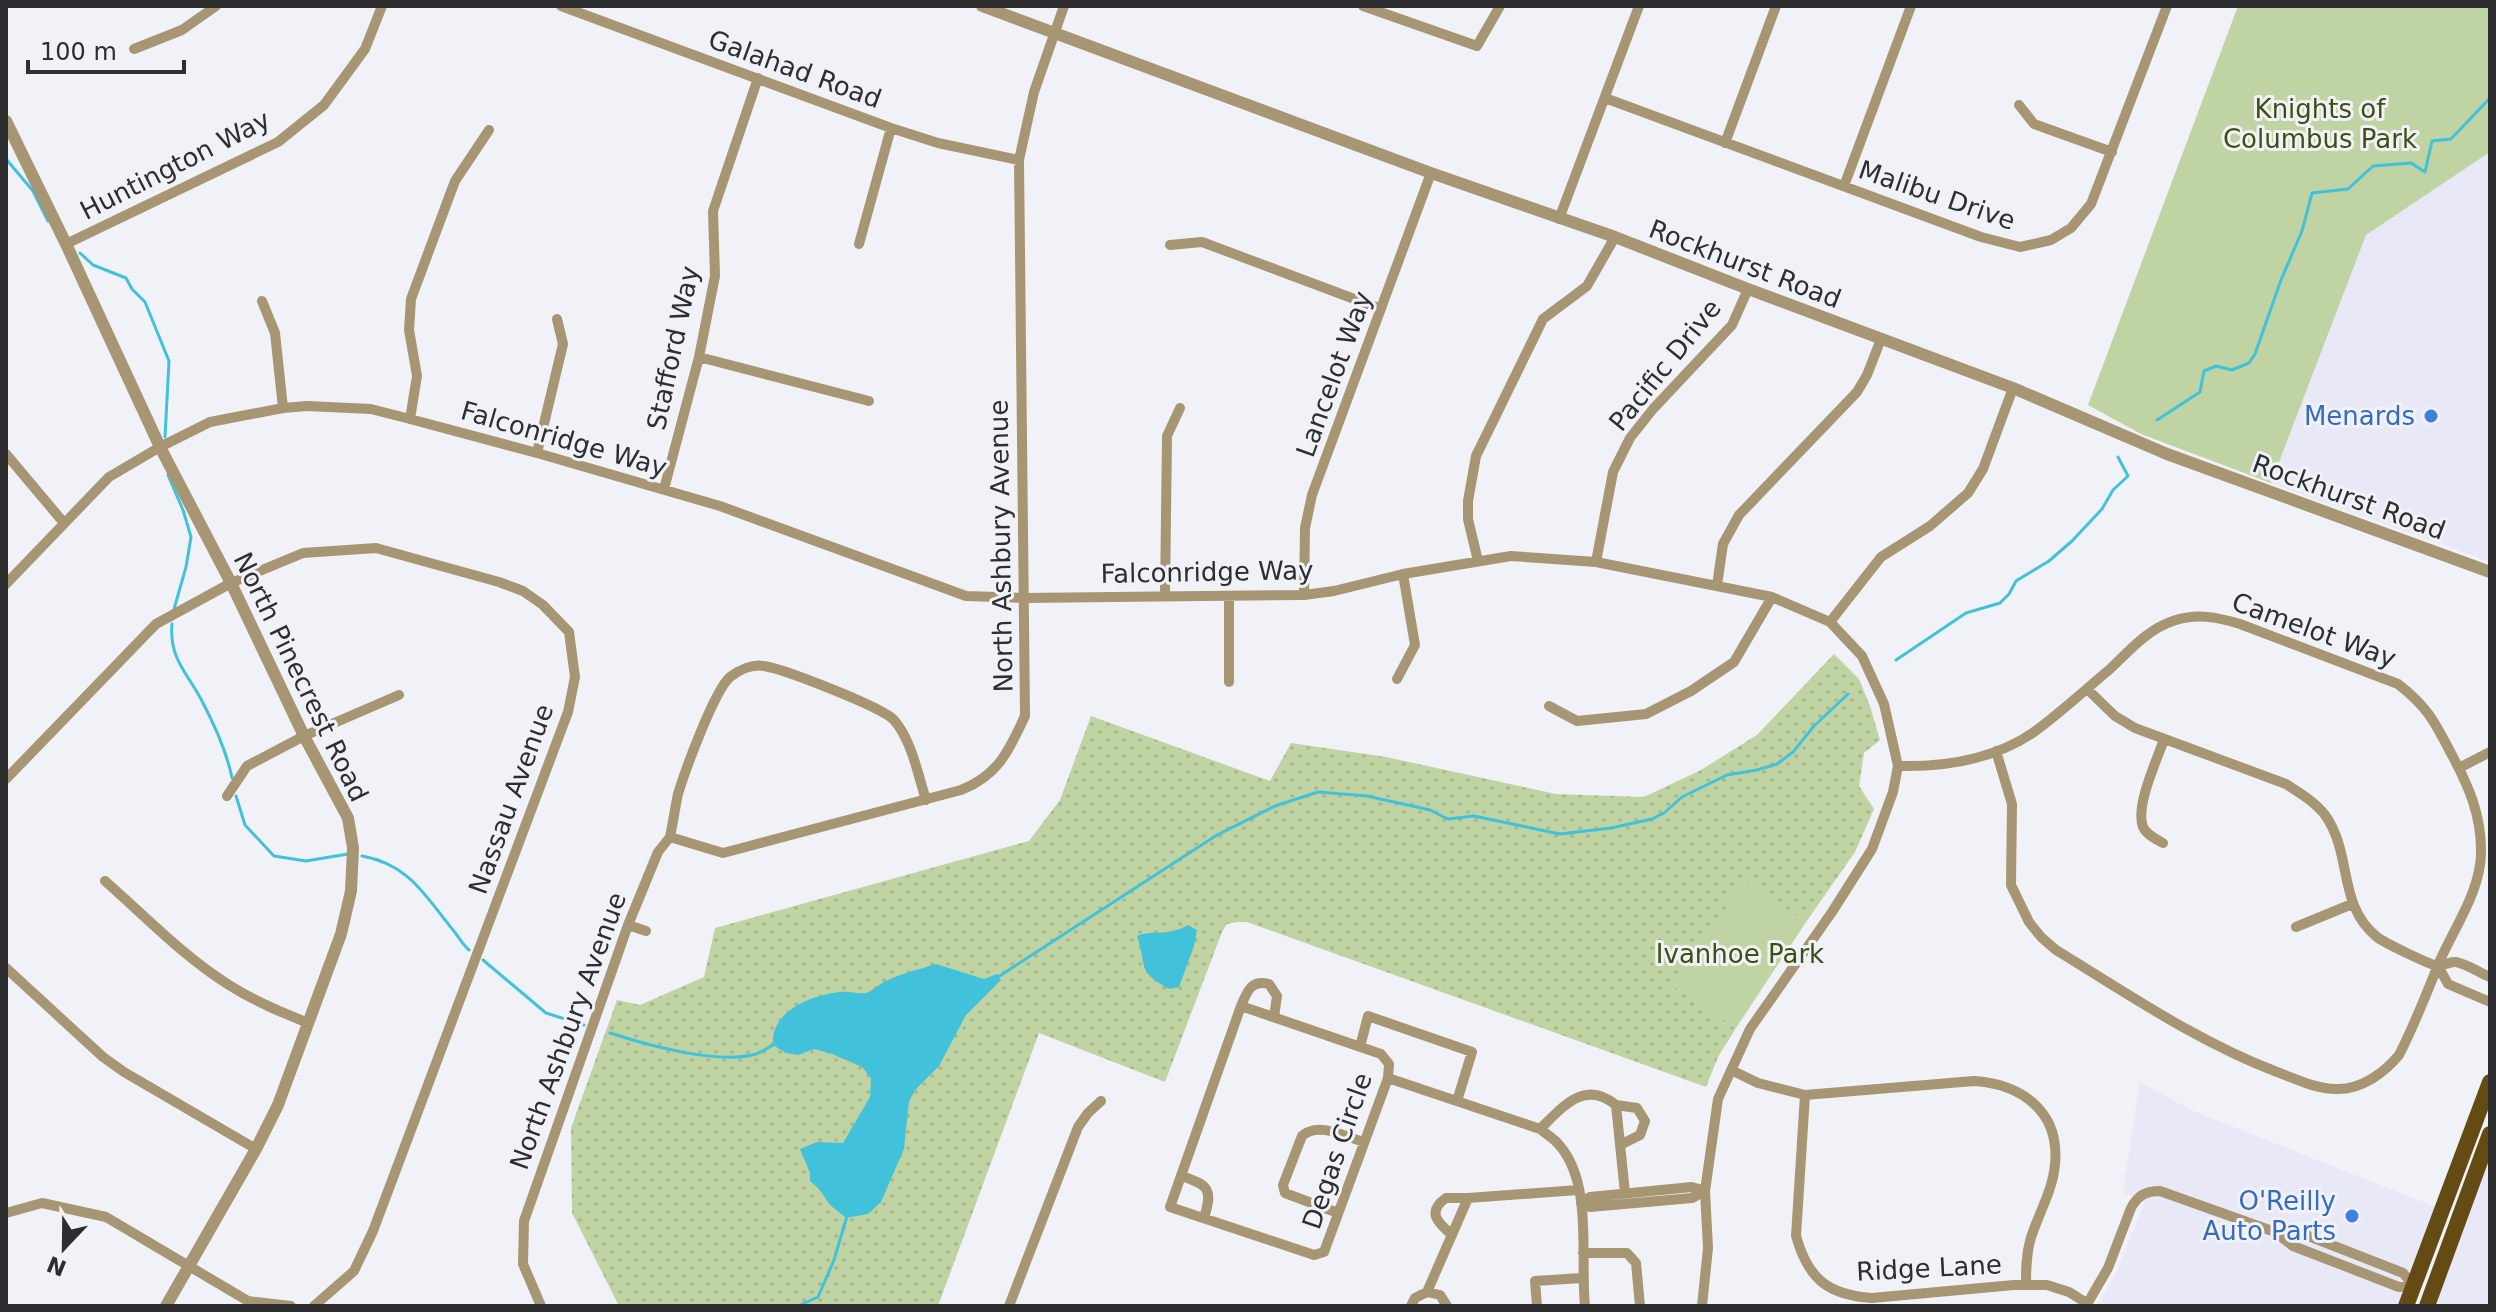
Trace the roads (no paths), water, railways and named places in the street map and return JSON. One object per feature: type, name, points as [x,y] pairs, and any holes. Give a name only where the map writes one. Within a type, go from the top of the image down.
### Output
[{"type":"main road","points":[[2406,1306],[2490,1082]]},
{"type":"main road","points":[[2427,1306],[2490,1134]]},
{"type":"street","points":[[134,49],[182,30],[216,6]]},
{"type":"street","name":"Huntington Way","points":[[66,244],[278,142],[324,105],[365,49],[382,6]]},
{"type":"street","name":"Galahad Road","points":[[561,6],[891,128],[938,143],[1019,160]]},
{"type":"street","name":"Rockhurst Road","points":[[982,6],[1431,173],[1615,237],[2013,388],[2167,454],[2490,572]]},
{"type":"street","name":"North Ashbury Avenue","points":[[541,1306],[523,1264],[524,1221],[628,925],[658,852],[670,837],[723,853],[970,786],[991,773],[1006,756],[1025,716],[1019,160],[1034,92],[1064,6]]},
{"type":"street","points":[[1363,6],[1477,46],[1500,6]]},
{"type":"street","points":[[1559,219],[1639,6]]},
{"type":"street","points":[[1725,143],[1776,6]]},
{"type":"street","points":[[1844,186],[1911,6]]},
{"type":"street","name":"Malibu Drive","points":[[1605,98],[1981,237],[2020,247],[2051,240],[2071,228],[2091,204],[2167,6]]},
{"type":"street","name":"Stafford Way","points":[[664,489],[699,357],[715,276],[713,211],[758,78]]},
{"type":"street","points":[[2019,105],[2034,124],[2112,152]]},
{"type":"street","name":"North Pinecrest Road","points":[[6,121],[160,447],[348,818],[353,848],[349,908],[278,1105],[166,1306]]},
{"type":"street","points":[[859,244],[891,128]]},
{"type":"street","points":[[410,419],[417,376],[409,330],[411,299],[455,181],[489,130]]},
{"type":"street","name":"Lancelot Way","points":[[1304,595],[1303,550],[1307,511],[1431,173]]},
{"type":"street","points":[[1478,561],[1468,519],[1476,456],[1543,319],[1587,286],[1615,237]]},
{"type":"street","points":[[1170,245],[1202,242],[1381,309]]},
{"type":"street","name":"Pacific Drive","points":[[1596,562],[1613,472],[1630,438],[1732,325],[1748,289]]},
{"type":"street","points":[[262,301],[275,333],[283,408]]},
{"type":"street","points":[[537,453],[563,344],[557,319]]},
{"type":"street","points":[[1717,585],[1723,544],[1739,515],[1857,392],[1881,339]]},
{"type":"street","points":[[699,357],[869,401]]},
{"type":"street","points":[[1830,622],[1881,557],[1930,526],[1968,493],[1983,469],[2013,388]]},
{"type":"street","name":"Falconridge Way","points":[[6,584],[109,477],[160,447],[210,422],[283,408],[340,406],[371,409],[664,489],[720,506],[956,593],[983,598],[1304,595],[1511,556],[1596,562],[1772,597],[1830,622],[1862,656],[1884,704],[1898,766],[1893,792],[1872,849],[1750,1029],[1718,1099],[1705,1191],[1708,1248],[1702,1306]]},
{"type":"street","points":[[1165,596],[1167,436],[1180,408]]},
{"type":"street","points":[[6,454],[64,523]]},
{"type":"street","name":"Nassau Avenue","points":[[6,779],[156,624],[231,583],[303,553],[376,548],[499,582],[523,591],[543,605],[569,632],[573,695],[568,712],[373,1231],[354,1271],[314,1306]]},
{"type":"street","points":[[1397,679],[1415,645],[1403,574]]},
{"type":"street","points":[[1229,596],[1229,682]]},
{"type":"street","points":[[1549,706],[1577,721],[1646,714],[1691,691],[1734,662],[1772,597]]},
{"type":"street","name":"Camelot Way","points":[[1898,766],[1931,767],[1996,751],[2032,733],[2149,634],[2172,621],[2200,615],[2219,617],[2398,684],[2416,697],[2430,713],[2459,768],[2473,797],[2480,828],[2481,854],[2474,883],[2432,986],[2399,1055],[2389,1067],[2358,1086],[2339,1089],[2310,1084],[2224,1050],[2056,950],[2029,922],[2011,885],[2012,804],[1996,751]]},
{"type":"street","points":[[670,837],[679,794],[715,697],[728,679],[740,670],[763,665],[868,704],[893,719],[905,739],[926,800]]},
{"type":"street","points":[[2087,689],[2115,716],[2135,728],[2286,784],[2306,796],[2324,814],[2333,830],[2352,904],[2362,924],[2380,940],[2438,966],[2456,962],[2490,977]]},
{"type":"street","points":[[227,796],[247,766],[304,736],[399,695]]},
{"type":"street","points":[[2163,843],[2144,828],[2141,813],[2164,739]]},
{"type":"street","points":[[2459,768],[2490,752]]},
{"type":"street","points":[[105,881],[216,977],[268,1006],[308,1023]]},
{"type":"street","points":[[2296,927],[2352,904]]},
{"type":"street","points":[[628,925],[646,931]]},
{"type":"street","points":[[2438,966],[2448,984],[2490,1002]]},
{"type":"street","points":[[6,968],[103,1057],[256,1149]]},
{"type":"street","points":[[1241,1006],[1250,987],[1259,983],[1269,984],[1277,996],[1274,1017]]},
{"type":"street","name":"Degas Circle","points":[[1241,1006],[1274,1017],[1381,1054],[1389,1064],[1388,1078],[1324,1252],[1314,1255],[1170,1207],[1241,1006]]},
{"type":"street","points":[[1360,1047],[1368,1016],[1472,1052],[1457,1101]]},
{"type":"street","points":[[1731,1070],[1758,1083],[1805,1095],[1974,1081],[1996,1083],[2017,1090],[2035,1104],[2048,1122],[2055,1143],[2055,1166],[2030,1241],[2026,1285]]},
{"type":"street","points":[[1388,1078],[1540,1129],[1559,1145],[1573,1167],[1581,1203],[1585,1306]]},
{"type":"street","points":[[1540,1129],[1567,1103],[1588,1093],[1606,1097],[1616,1105],[1637,1108],[1645,1121],[1640,1135],[1620,1145]]},
{"type":"street","name":"Ridge Lane","points":[[1805,1095],[1796,1236],[1802,1257],[1814,1275],[1830,1289],[1850,1297],[1872,1298],[2047,1285],[2069,1292],[2087,1305]]},
{"type":"street","points":[[1009,1306],[1078,1127],[1101,1101]]},
{"type":"street","points":[[1616,1105],[1625,1193]]},
{"type":"street","points":[[1338,1213],[1285,1193],[1283,1185],[1302,1136],[1307,1131],[1317,1129],[1364,1142]]},
{"type":"street","points":[[1181,1176],[1202,1184],[1208,1191],[1209,1202],[1204,1218]]},
{"type":"street","points":[[1581,1203],[1590,1197],[1625,1193],[1692,1187],[1705,1191]]},
{"type":"street","points":[[1452,1235],[1435,1217],[1437,1206],[1446,1198],[1578,1190]]},
{"type":"street","points":[[1581,1203],[1590,1207],[1692,1198],[1705,1191]]},
{"type":"street","points":[[2087,1305],[2108,1268],[2131,1208],[2136,1199],[2150,1191],[2160,1191],[2275,1232],[2298,1232],[2403,1273],[2414,1286]]},
{"type":"street","points":[[1427,1292],[1468,1198]]},
{"type":"street","points":[[6,1213],[42,1203],[106,1217],[248,1301],[291,1306]]},
{"type":"street","points":[[1583,1253],[1627,1253],[1636,1263],[1640,1306]]},
{"type":"street","points":[[1537,1306],[1535,1281],[1582,1278]]},
{"type":"street","points":[[1411,1306],[1415,1298],[1427,1292],[1440,1295],[1447,1306]]},
{"type":"water","points":[[1188,925],[1197,930],[1194,946],[1179,987],[1169,989],[1147,973],[1137,936],[1174,931]]},
{"type":"water","points":[[936,964],[984,979],[997,974],[1001,980],[966,1015],[939,1066],[916,1089],[909,1101],[904,1149],[881,1202],[868,1214],[846,1218],[830,1205],[810,1181],[800,1149],[817,1142],[843,1143],[870,1097],[871,1078],[862,1067],[832,1054],[814,1049],[798,1055],[786,1053],[773,1045],[774,1033],[785,1014],[806,1001],[840,992],[866,993],[885,981]]},
{"type":"waterway","points":[[2157,420],[2200,392],[2204,371],[2216,366],[2232,370],[2249,363],[2302,231],[2312,193],[2348,189],[2373,166],[2411,163],[2425,172],[2432,141],[2451,139],[2490,98]]},
{"type":"waterway","points":[[6,159],[33,191],[48,221]]},
{"type":"waterway","points":[[80,253],[93,265],[126,278],[145,302],[169,361],[165,437]]},
{"type":"waterway","points":[[1896,660],[1966,613],[2000,603],[2016,581],[2049,561],[2072,541],[2128,476],[2118,457]]},
{"type":"waterway","points":[[168,475],[191,537],[174,609]]},
{"type":"waterway","points":[[172,624],[173,647],[212,721],[232,778]]},
{"type":"waterway","points":[[998,977],[1217,835],[1275,806],[1318,792],[1367,796],[1430,810],[1448,819],[1474,816],[1560,834],[1611,828],[1652,819],[1682,797],[1727,775],[1777,764],[1793,752],[1814,726],[1848,694]]},
{"type":"waterway","points":[[236,796],[245,825],[274,856],[306,861],[348,854]]},
{"type":"waterway","points":[[362,856],[378,860],[404,874],[425,894],[469,950]]},
{"type":"waterway","points":[[483,960],[546,1013],[584,1025]]},
{"type":"waterway","points":[[610,1033],[662,1048],[722,1057],[756,1054],[773,1045]]},
{"type":"waterway","points":[[798,1306],[818,1297],[834,1260],[847,1216]]},
{"type":"place","name":"Menards","points":[[2431,416]]},
{"type":"place","name":"O'Reilly Auto Parts","points":[[2352,1216]]},
{"type":"park label","name":"Knights of Columbus Park","points":[[2320,124]]},
{"type":"park label","name":"Ivanhoe Park","points":[[1740,954]]}]
